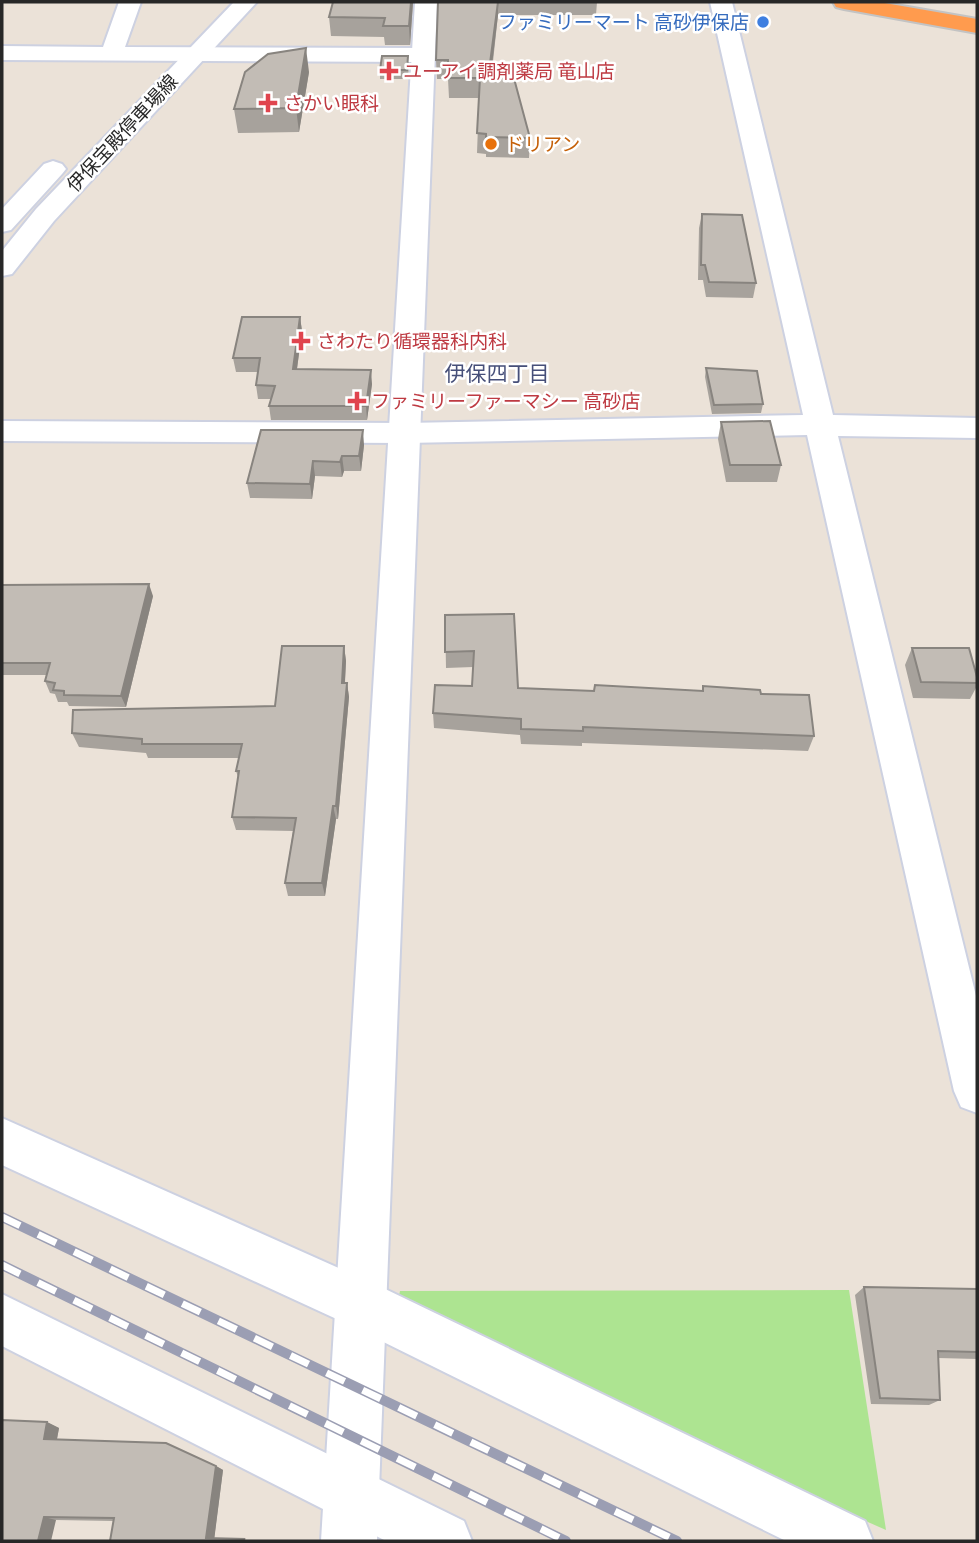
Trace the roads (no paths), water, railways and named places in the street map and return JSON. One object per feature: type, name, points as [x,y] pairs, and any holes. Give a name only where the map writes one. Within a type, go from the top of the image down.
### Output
[{"type":"highway","points":[[844,2],[977,26]]},
{"type":"street","points":[[112,52],[130,2]]},
{"type":"street","name":"伊保宝殿停車場線","points":[[2,268],[46,215],[246,2]]},
{"type":"street","points":[[350,1517],[426,2]]},
{"type":"street","points":[[721,2],[977,1091]]},
{"type":"street","name":"伊保宝殿停車場線","points":[[144,72],[188,27]]},
{"type":"street","points":[[2,53],[423,55]]},
{"type":"street","name":"伊保宝殿停車場線","points":[[2,223],[69,151]]},
{"type":"street","points":[[2,431],[405,433],[820,425],[977,428]]},
{"type":"street","points":[[2,1141],[361,1304],[845,1541]]},
{"type":"street","points":[[2,1319],[350,1517],[444,1541]]},
{"type":"railway","points":[[2,1217],[677,1541]]},
{"type":"railway","points":[[2,1265],[566,1541]]},
{"type":"place","name":"ファミリーマート 高砂伊保店","points":[[763,22]]},
{"type":"place","name":"ユーアイ調剤薬局 竜山店","points":[[389,71]]},
{"type":"place","name":"さかい眼科","points":[[268,103]]},
{"type":"place","name":"ドリアン","points":[[491,144]]},
{"type":"place","name":"さわたり循環器科内科","points":[[301,341]]},
{"type":"place","name":"ファミリーファーマシー 高砂店","points":[[357,401]]},
{"type":"district","name":"伊保四丁目","points":[[497,374]]}]
